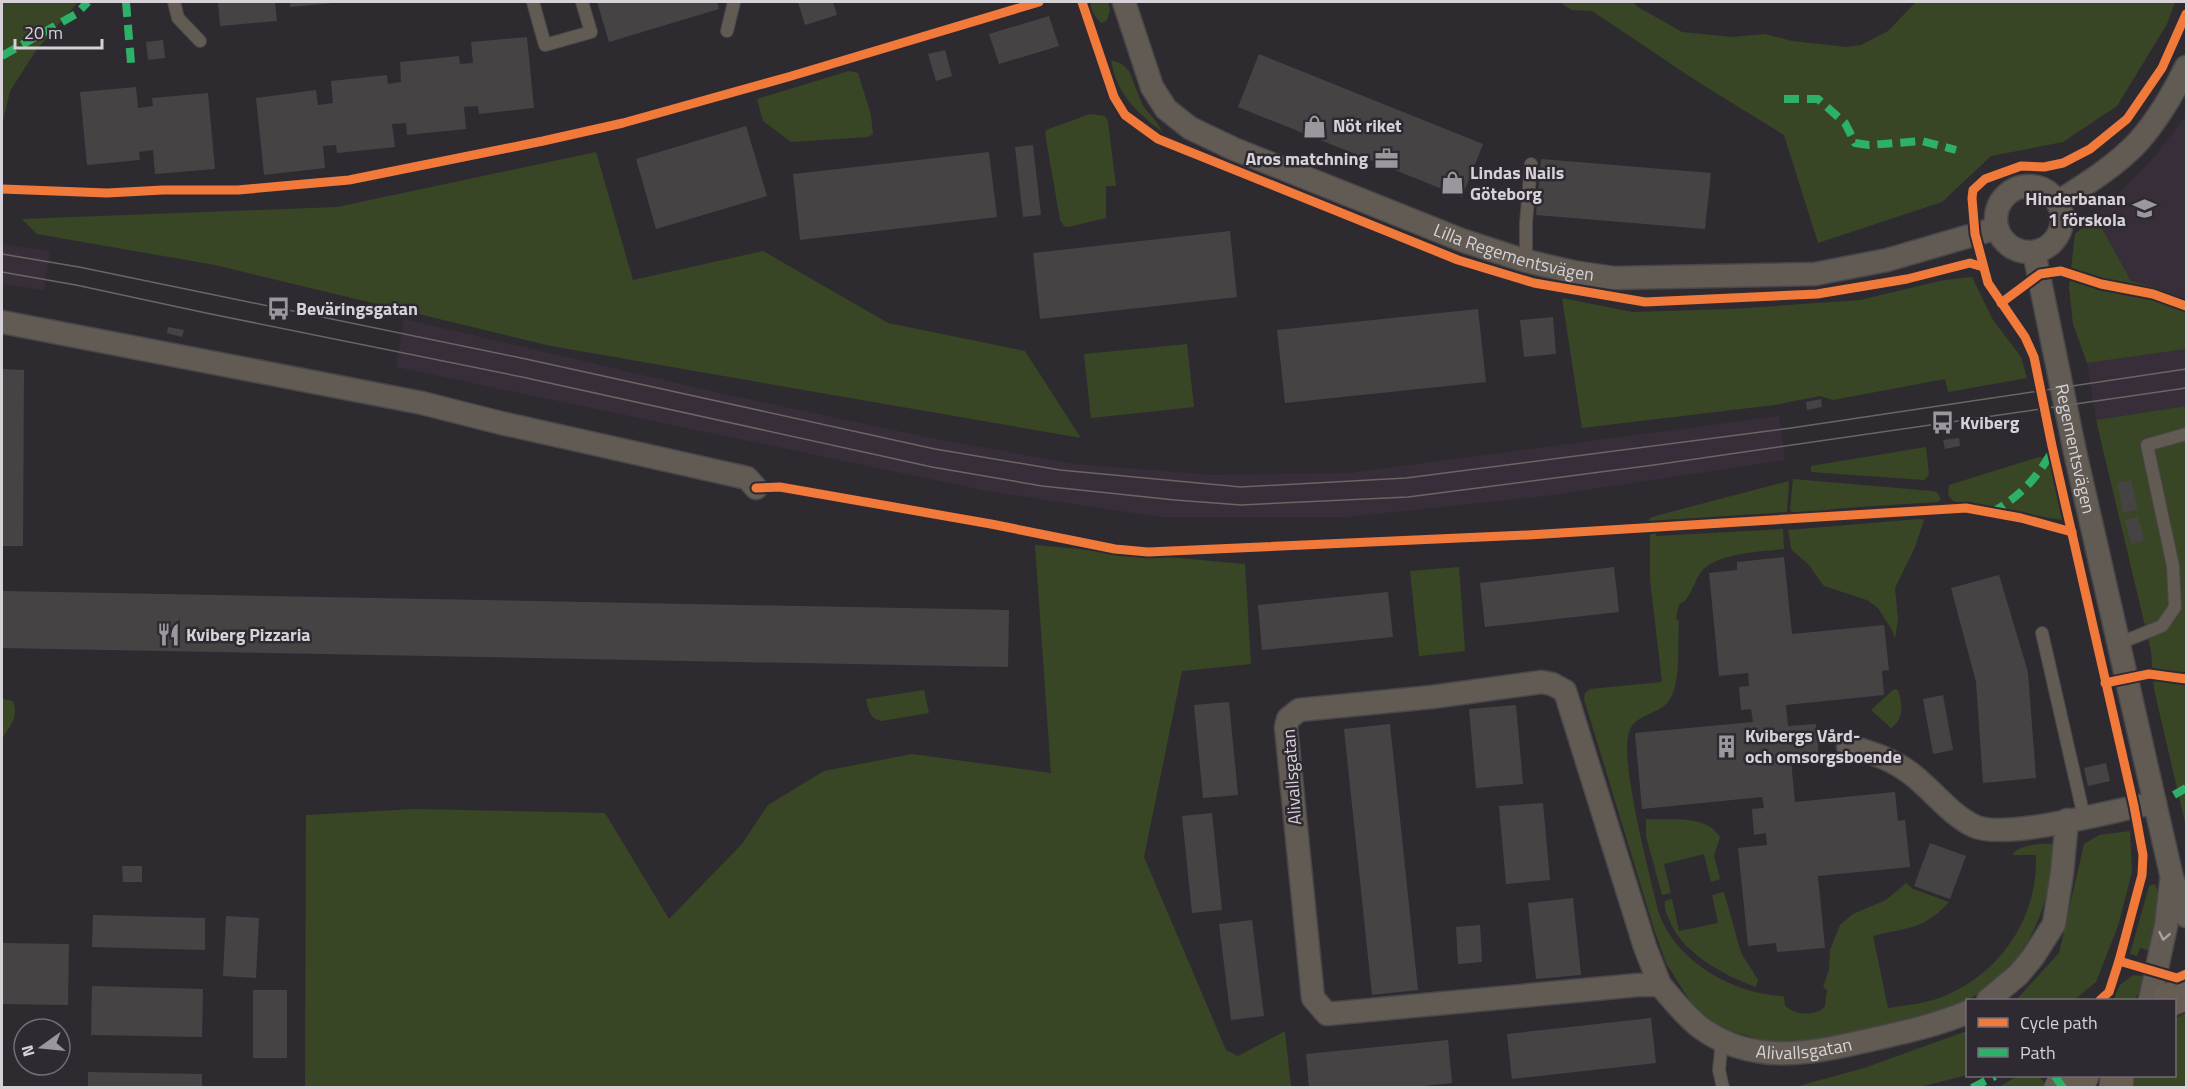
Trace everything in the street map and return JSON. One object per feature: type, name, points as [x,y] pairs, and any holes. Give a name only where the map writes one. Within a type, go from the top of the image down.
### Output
[{"type":"main road","points":[[2172,999],[2187,993]]},
{"type":"main road","points":[[2061,1088],[2080,1077]]},
{"type":"street","name":"Lilla Regementsvägen","points":[[1125,2],[1152,87],[1166,109],[1190,128],[1234,149],[1464,241],[1526,261],[1573,272],[1614,278],[1815,274],[1887,260],[1997,228]]},
{"type":"street","points":[[2058,202],[2093,180],[2139,141],[2176,88],[2187,67]]},
{"type":"street","points":[[2030,186],[2041,188],[2058,202],[2063,219],[2061,231],[2050,245],[2034,252],[2023,252],[2013,249],[2001,238],[1996,217],[2001,201],[2009,193],[2030,186]]},
{"type":"street","name":"Regementsvägen","points":[[2034,252],[2075,452],[2155,803],[2179,877],[2187,916]]},
{"type":"street","points":[[2,322],[422,403],[512,426],[747,478],[756,488]]},
{"type":"street","name":"Alivallsgatan","points":[[1660,985],[1638,985],[1327,1014],[1313,998],[1287,739],[1288,719],[1299,710],[1432,697],[1542,682],[1552,684],[1565,691],[1645,947],[1660,985],[1683,1012],[1700,1027],[1740,1047],[1767,1053],[1806,1053],[1915,1030],[1966,1013]]},
{"type":"street","points":[[1848,746],[1881,755],[1913,775],[1960,817],[1976,827],[2003,831],[2031,828],[2155,803]]},
{"type":"street","points":[[1989,999],[2025,966],[2054,924],[2062,873],[2075,818]]},
{"type":"street","name":"Regementsvägen","points":[[2150,999],[2179,877]]},
{"type":"lane","points":[[174,2],[178,18],[200,41]]},
{"type":"lane","points":[[533,2],[545,45],[591,32],[582,2]]},
{"type":"lane","points":[[727,31],[734,2]]},
{"type":"lane","points":[[1526,261],[1526,223],[1532,164]]},
{"type":"lane","points":[[2120,643],[2162,626],[2175,607],[2173,566],[2147,445],[2187,435]]},
{"type":"lane","points":[[2042,633],[2075,818]]},
{"type":"lane","points":[[1722,1040],[1719,1070],[1723,1088]]},
{"type":"shaded area","name":"Hinderbanan 1 förskola","points":[[2186,115],[2186,300],[2157,288],[2131,281],[2095,216],[2153,159]]},
{"type":"shaded area","points":[[2,244],[50,251],[44,290],[2,284]]},
{"type":"shaded area","points":[[404,319],[706,390],[935,439],[1075,464],[1212,475],[1349,473],[1779,416],[1785,460],[1546,496],[1347,517],[1161,517],[992,492],[396,367]]},
{"type":"shaded area","points":[[2186,349],[2186,406],[2096,420],[2087,363]]},
{"type":"green space","points":[[2,2],[78,2],[37,49],[10,91],[2,125]]},
{"type":"green space","points":[[1090,2],[1108,2],[1110,11],[1107,20],[1102,23],[1098,20],[1092,11]]},
{"type":"green space","points":[[1559,2],[1633,2],[1682,32],[1732,37],[1765,34],[1792,41],[1846,47],[1861,45],[1888,31],[1916,2],[2175,2],[2167,24],[2117,106],[2063,142],[1991,156],[1942,202],[1818,243],[1784,135],[1695,80],[1592,11],[1572,10]]},
{"type":"green space","points":[[1111,60],[1122,64],[1129,71],[1143,106],[1162,132],[1144,117],[1123,93]]},
{"type":"green space","points":[[849,71],[858,73],[871,115],[873,134],[868,137],[791,142],[763,121],[757,99]]},
{"type":"green space","points":[[1090,114],[1105,116],[1108,122],[1116,186],[1106,186],[1106,218],[1068,227],[1064,226],[1060,220],[1045,133],[1046,130]]},
{"type":"green space","points":[[596,152],[633,280],[763,251],[888,323],[1025,351],[1081,438],[551,346],[215,265],[37,234],[22,219],[337,207]]},
{"type":"green space","points":[[2095,216],[2131,281],[2157,288],[2186,300],[2186,349],[2087,363],[2073,324],[2069,287],[2075,234]]},
{"type":"green space","points":[[1972,277],[1993,320],[2021,357],[2027,378],[1948,392],[1945,379],[1833,400],[1820,396],[1774,405],[1582,428],[1562,298],[1632,312],[1732,309],[1860,300],[1944,280]]},
{"type":"green space","points":[[1187,344],[1194,407],[1091,418],[1084,354]]},
{"type":"green space","points":[[2186,406],[2186,827],[2154,689],[2151,651],[2096,420]]},
{"type":"green space","points":[[1926,447],[1929,475],[1924,480],[1811,472],[1811,466]]},
{"type":"green space","points":[[2039,457],[2048,458],[2050,461],[2062,520],[1959,503],[1953,501],[1948,495],[1949,485]]},
{"type":"green space","points":[[1793,479],[1932,491],[1937,492],[1941,500],[1794,514],[1790,510]]},
{"type":"green space","points":[[1789,481],[1787,512],[1649,521],[1650,518],[1659,515]]},
{"type":"green space","points":[[1924,520],[1915,547],[1895,588],[1898,619],[1895,639],[1878,608],[1867,600],[1824,586],[1809,565],[1791,549],[1788,530]]},
{"type":"green space","points":[[1783,529],[1784,549],[1724,558],[1702,571],[1687,598],[1679,604],[1676,619],[1679,621],[1678,663],[1672,694],[1668,702],[1641,718],[1629,732],[1628,768],[1632,793],[1659,914],[1667,931],[1693,961],[1710,973],[1746,990],[1784,996],[1785,1006],[1797,1013],[1806,1014],[1820,1011],[1825,1006],[1827,990],[1823,987],[1829,970],[1830,950],[1840,925],[1853,914],[1886,900],[1906,883],[1913,889],[1949,902],[1931,918],[1914,927],[1873,936],[1888,1008],[1933,1000],[1967,984],[1985,971],[2013,939],[2031,899],[2036,855],[2013,855],[2013,853],[2026,846],[2052,844],[2050,876],[2036,926],[2024,948],[1990,985],[1966,1000],[1941,1012],[1808,1044],[1770,1042],[1731,1031],[1714,1022],[1690,1001],[1666,963],[1654,929],[1584,699],[1585,693],[1590,689],[1662,682],[1650,580],[1650,533],[1656,532],[1656,536]]},
{"type":"green space","points":[[1035,545],[1245,564],[1251,664],[1182,671],[1144,857],[1226,1050],[1238,1056],[1285,1031],[1291,1087],[305,1087],[306,815],[415,809],[605,813],[669,919],[742,844],[768,805],[824,771],[912,754],[1051,773]]},
{"type":"green space","points":[[1459,567],[1465,651],[1419,656],[1410,571]]},
{"type":"green space","points":[[1894,689],[1898,690],[1901,710],[1899,720],[1891,728],[1871,710]]},
{"type":"green space","points":[[924,690],[929,713],[882,721],[872,716],[866,699]]},
{"type":"green space","points":[[2,699],[13,701],[15,712],[13,721],[2,739]]},
{"type":"green space","points":[[1646,819],[1696,821],[1713,829],[1720,837],[1714,856],[1720,879],[1711,882],[1704,854],[1664,864],[1671,893],[1662,895],[1646,836]]},
{"type":"green space","points":[[2130,831],[2132,872],[2118,926],[2096,982],[2075,999],[2017,999],[2059,953],[2084,844],[2099,835]]},
{"type":"green space","points":[[2155,884],[2158,906],[2150,951],[2140,948],[2137,956],[2130,954],[2149,886]]},
{"type":"green space","points":[[1724,892],[1741,953],[1758,980],[1756,987],[1718,969],[1693,952],[1675,931],[1666,913],[1665,901],[1672,899],[1679,931],[1718,923],[1712,895]]},
{"type":"green space","points":[[2133,975],[2142,976],[2142,985],[2135,999],[2113,999],[2120,985]]},
{"type":"green space","points":[[2186,1013],[2186,1087],[2132,1088],[2134,1077],[2176,1077],[2176,1018]]},
{"type":"green space","points":[[1966,1031],[1966,1075],[1920,1087],[1795,1087],[1864,1068]]},
{"type":"green space","points":[[2015,1077],[2040,1077],[2046,1085],[2040,1088],[1998,1088]]},
{"type":"building","points":[[218,2],[275,2],[277,21],[220,26]]},
{"type":"building","points":[[290,2],[333,2],[333,3],[290,7]]},
{"type":"building","points":[[597,2],[717,2],[719,9],[609,42]]},
{"type":"building","points":[[798,2],[833,2],[837,15],[805,25]]},
{"type":"building","points":[[1049,16],[1059,46],[999,64],[989,34]]},
{"type":"building","points":[[527,37],[534,108],[479,114],[478,106],[464,107],[466,129],[407,135],[406,123],[392,124],[395,147],[337,153],[336,145],[323,146],[325,168],[264,175],[256,98],[316,90],[318,105],[333,103],[331,81],[387,75],[388,84],[401,82],[400,62],[459,56],[460,64],[473,63],[471,42]]},
{"type":"building","points":[[163,40],[165,58],[148,60],[146,42]]},
{"type":"building","points":[[945,50],[952,76],[936,81],[928,54]]},
{"type":"building","points":[[1259,54],[1483,144],[1462,197],[1238,107]]},
{"type":"building","points":[[136,87],[138,108],[153,106],[152,98],[208,93],[215,169],[155,174],[153,150],[139,152],[140,160],[87,165],[80,92]]},
{"type":"building","points":[[746,126],[767,196],[656,229],[636,159]]},
{"type":"building","points":[[1033,145],[1041,215],[1023,217],[1015,147]]},
{"type":"building","points":[[989,152],[997,217],[800,240],[793,174]]},
{"type":"building","points":[[1541,159],[1711,173],[1705,229],[1536,215]]},
{"type":"building","points":[[1230,231],[1237,297],[1040,319],[1033,253]]},
{"type":"building","points":[[1478,309],[1486,382],[1285,403],[1277,330]]},
{"type":"building","points":[[1553,317],[1556,354],[1524,357],[1520,320]]},
{"type":"building","points":[[168,327],[184,330],[182,337],[167,333]]},
{"type":"building","points":[[2,369],[24,370],[23,546],[2,546]]},
{"type":"building","points":[[1821,399],[1822,407],[1807,410],[1806,402]]},
{"type":"building","points":[[1959,438],[1960,446],[1945,449],[1943,440]]},
{"type":"building","points":[[2131,480],[2138,510],[2123,513],[2117,483]]},
{"type":"building","points":[[2138,517],[2144,541],[2131,544],[2125,520]]},
{"type":"building","name":"Kvibergs Vård- och omsorgsboende","points":[[1784,557],[1792,634],[1884,625],[1889,670],[1882,671],[1884,695],[1786,705],[1788,726],[1816,724],[1819,758],[1791,761],[1795,802],[1895,792],[1898,821],[1905,820],[1910,867],[1818,876],[1825,948],[1777,952],[1776,943],[1748,946],[1738,848],[1767,845],[1766,833],[1754,835],[1752,809],[1764,808],[1762,797],[1642,809],[1635,733],[1753,722],[1751,709],[1741,710],[1739,687],[1749,686],[1748,673],[1719,676],[1709,573],[1737,570],[1737,562]]},
{"type":"building","points":[[1614,567],[1619,612],[1485,627],[1480,583]]},
{"type":"building","points":[[1999,575],[2028,672],[2036,778],[1983,783],[1976,682],[1951,588]]},
{"type":"building","points":[[2,591],[1009,610],[1008,667],[2,648]]},
{"type":"building","points":[[1388,592],[1393,637],[1262,650],[1258,605]]},
{"type":"building","points":[[1943,695],[1953,750],[1933,754],[1923,699]]},
{"type":"building","points":[[1229,702],[1238,795],[1203,798],[1194,705]]},
{"type":"building","points":[[1516,705],[1523,784],[1476,788],[1469,709]]},
{"type":"building","points":[[1390,724],[1418,990],[1372,995],[1344,729]]},
{"type":"building","points":[[2106,763],[2110,781],[2088,786],[2084,768]]},
{"type":"building","points":[[1543,803],[1550,880],[1506,884],[1499,806]]},
{"type":"building","points":[[1212,813],[1222,910],[1192,913],[1182,816]]},
{"type":"building","points":[[1930,843],[1966,856],[1950,899],[1914,886]]},
{"type":"building","points":[[122,866],[142,866],[142,882],[123,882]]},
{"type":"building","points":[[1573,898],[1581,975],[1536,979],[1528,903]]},
{"type":"building","points":[[93,915],[205,918],[205,950],[92,947]]},
{"type":"building","points":[[226,916],[259,918],[256,978],[223,976]]},
{"type":"building","points":[[1252,920],[1264,1016],[1231,1020],[1219,924]]},
{"type":"building","points":[[1480,925],[1482,962],[1458,964],[1456,927]]},
{"type":"building","points":[[2,943],[69,944],[68,1005],[2,1004]]},
{"type":"building","points":[[92,986],[203,989],[202,1037],[91,1035]]},
{"type":"building","points":[[253,990],[287,990],[287,1058],[253,1058]]},
{"type":"building","points":[[1651,1018],[1656,1063],[1512,1079],[1507,1034]]},
{"type":"building","points":[[1448,1040],[1452,1083],[1404,1088],[1309,1088],[1306,1054]]},
{"type":"building","points":[[88,1072],[202,1074],[202,1088],[88,1088]]},
{"type":"tram line","points":[[2,254],[79,267],[526,359],[935,449],[1060,470],[1241,487],[1406,478],[1791,428],[2186,369]]},
{"type":"tram line","points":[[2,272],[76,285],[522,377],[932,467],[1042,486],[1241,505],[1408,497],[1654,465],[2186,388]]},
{"type":"marked path","points":[[2,56],[76,14],[88,2]]},
{"type":"marked path","points":[[126,2],[131,63]]},
{"type":"marked path","points":[[1784,99],[1818,99],[1845,123],[1855,143],[1869,145],[1922,141],[1956,150]]},
{"type":"marked path","points":[[1991,513],[2027,486],[2053,450]]},
{"type":"marked path","points":[[2174,795],[2186,788]]},
{"type":"marked path","points":[[1972,1088],[1993,1077]]},
{"type":"marked path","points":[[2056,1077],[2063,1088]]},
{"type":"cycle path","points":[[2,189],[107,193],[238,190],[349,180],[623,123],[788,77],[1039,2]]},
{"type":"cycle path","points":[[1082,2],[1114,97],[1125,115],[1158,139],[1458,260],[1534,283],[1645,302],[1817,294],[1907,279],[1970,263],[1983,267]]},
{"type":"cycle path","points":[[2119,961],[2142,875],[2143,855],[2134,806],[2034,357],[2025,337],[1988,283],[1975,234],[1972,198],[1973,190],[1985,179],[2021,166],[2044,167],[2063,163],[2090,149],[2127,119],[2162,68],[2186,14]]},
{"type":"cycle path","points":[[2001,303],[2040,274],[2061,271],[2101,284],[2153,294],[2186,306]]},
{"type":"cycle path","points":[[756,488],[780,487],[991,524],[1115,549],[1148,552],[1528,535],[1966,508],[2021,518],[2072,532]]},
{"type":"cycle path","points":[[2105,683],[2149,674],[2186,679]]},
{"type":"cycle path","points":[[2101,999],[2109,992],[2119,961],[2177,978],[2186,974]]},
{"type":"place","name":"Nöt riket","points":[[1315,126]]},
{"type":"place","name":"Aros matchning","points":[[1386,159]]},
{"type":"place","name":"Lindas Nails Göteborg","points":[[1452,183]]},
{"type":"place","name":"Hinderbanan 1 förskola","points":[[2144,209]]},
{"type":"place","name":"Beväringsgatan","points":[[278,309]]},
{"type":"place","name":"Kviberg","points":[[1942,423]]},
{"type":"place","name":"Kviberg Pizzaria","points":[[168,635]]},
{"type":"place","name":"Kvibergs Vård- och omsorgsboende","points":[[1727,746]]}]
